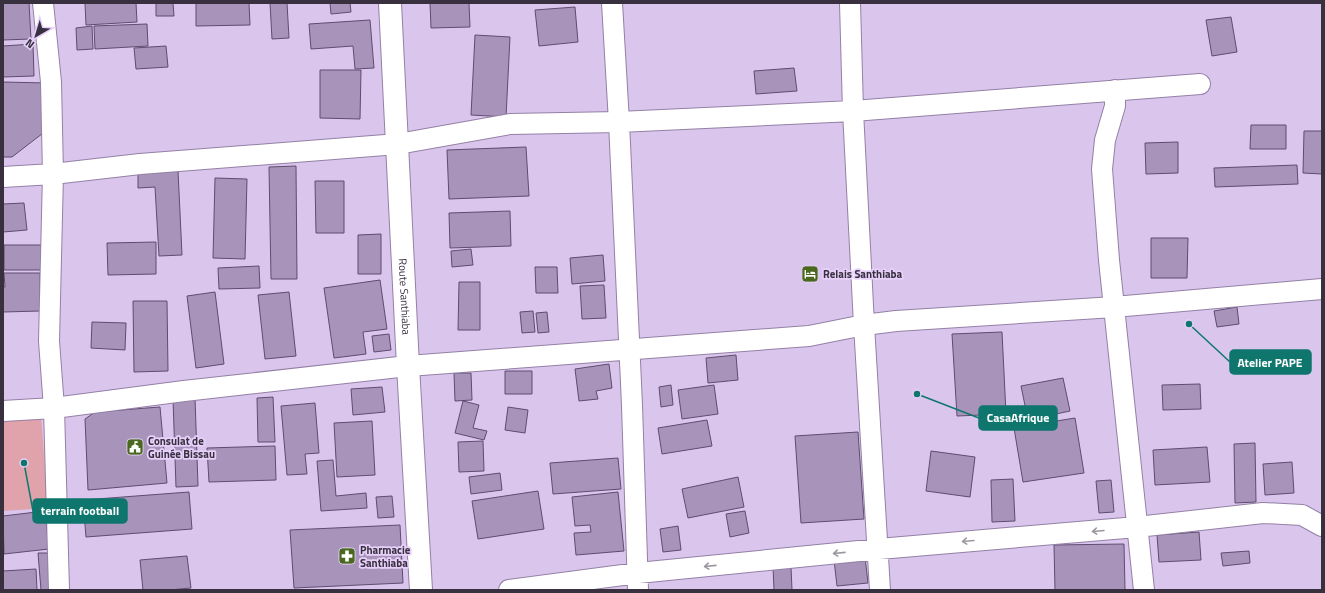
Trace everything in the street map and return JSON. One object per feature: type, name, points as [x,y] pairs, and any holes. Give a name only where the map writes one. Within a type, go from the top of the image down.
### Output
[{"type":"street","points":[[43,3],[50,82],[53,174],[49,341],[54,408],[59,590]]},
{"type":"street","name":"Route Santhiaba","points":[[390,3],[421,590]]},
{"type":"street","points":[[612,3],[633,420],[638,581]]},
{"type":"street","points":[[850,3],[853,111],[864,325],[879,549],[880,590]]},
{"type":"street","points":[[3,177],[53,174],[140,164],[398,144],[510,124],[619,122],[853,111],[1200,84]]},
{"type":"street","points":[[1116,90],[1115,106],[1105,140],[1102,169],[1109,260],[1144,590]]},
{"type":"street","points":[[3,411],[54,408],[184,391],[408,366],[809,336],[864,325],[896,321],[1114,307],[1322,289]]},
{"type":"street","points":[[509,590],[638,581],[879,549],[1137,527],[1263,513],[1302,515],[1322,526]]},
{"type":"shaded area","points":[[41,415],[48,508],[3,511],[3,417]]},
{"type":"building","points":[[3,3],[29,3],[31,39],[3,40]]},
{"type":"building","points":[[85,3],[136,3],[137,22],[86,25]]},
{"type":"building","points":[[156,3],[173,3],[174,16],[156,16]]},
{"type":"building","points":[[196,3],[249,3],[250,25],[196,26]]},
{"type":"building","points":[[270,3],[287,3],[289,38],[272,39]]},
{"type":"building","points":[[330,3],[350,3],[351,12],[331,14]]},
{"type":"building","points":[[430,3],[469,3],[470,27],[431,28]]},
{"type":"building","points":[[575,7],[578,42],[539,46],[535,10]]},
{"type":"building","points":[[1231,17],[1237,52],[1212,56],[1206,20]]},
{"type":"building","points":[[370,20],[374,68],[355,69],[353,46],[311,49],[309,24]]},
{"type":"building","points":[[147,24],[148,46],[95,49],[94,26]]},
{"type":"building","points":[[92,26],[93,49],[77,50],[76,28]]},
{"type":"building","points":[[475,35],[510,37],[506,117],[471,115]]},
{"type":"building","points":[[33,44],[34,76],[3,77],[3,46]]},
{"type":"building","points":[[166,46],[168,67],[136,69],[134,48]]},
{"type":"building","points":[[794,68],[797,91],[756,94],[754,71]]},
{"type":"building","points":[[320,70],[361,70],[360,119],[320,118]]},
{"type":"building","points":[[3,82],[47,83],[47,130],[12,157],[3,157]]},
{"type":"building","points":[[1251,125],[1286,125],[1286,149],[1250,149]]},
{"type":"building","points":[[1304,131],[1322,131],[1322,174],[1303,173]]},
{"type":"building","points":[[1178,142],[1178,173],[1146,174],[1145,143]]},
{"type":"building","points":[[526,147],[529,196],[449,199],[447,150]]},
{"type":"building","points":[[1297,165],[1298,184],[1215,187],[1214,168]]},
{"type":"building","points":[[296,166],[297,279],[271,279],[269,167]]},
{"type":"building","points":[[178,171],[182,255],[159,256],[155,187],[138,188],[138,173]]},
{"type":"building","points":[[215,178],[247,179],[245,259],[213,258]]},
{"type":"building","points":[[315,181],[344,181],[344,233],[316,233]]},
{"type":"building","points":[[24,203],[27,230],[3,232],[3,204]]},
{"type":"building","points":[[510,211],[511,246],[450,248],[449,213]]},
{"type":"building","points":[[381,234],[381,274],[358,274],[358,235]]},
{"type":"building","points":[[1151,238],[1188,238],[1187,278],[1151,278]]},
{"type":"building","points":[[156,242],[156,274],[108,275],[107,243]]},
{"type":"building","points":[[4,245],[42,245],[42,270],[4,270]]},
{"type":"building","points":[[471,249],[473,265],[452,267],[451,251]]},
{"type":"building","points":[[603,255],[605,281],[572,284],[570,258]]},
{"type":"building","points":[[259,266],[260,288],[219,289],[218,268]]},
{"type":"building","points":[[535,267],[557,267],[558,293],[536,293]]},
{"type":"building","points":[[4,273],[40,273],[40,311],[3,312],[3,287],[5,287]]},
{"type":"building","points":[[380,280],[387,329],[363,332],[366,354],[334,358],[324,288]]},
{"type":"building","points":[[459,282],[480,282],[480,330],[458,330]]},
{"type":"building","points":[[604,285],[606,318],[582,319],[580,286]]},
{"type":"building","points":[[215,292],[224,364],[196,368],[187,296]]},
{"type":"building","points":[[289,292],[296,356],[265,359],[258,295]]},
{"type":"building","points":[[133,301],[167,301],[168,371],[134,372]]},
{"type":"building","points":[[1237,307],[1239,324],[1217,327],[1214,311]]},
{"type":"building","points":[[533,311],[535,332],[522,333],[520,312]]},
{"type":"building","points":[[547,312],[549,332],[538,333],[536,313]]},
{"type":"building","points":[[92,322],[126,323],[125,350],[91,348]]},
{"type":"building","points":[[1002,332],[1006,414],[957,416],[952,334]]},
{"type":"building","points":[[389,334],[391,350],[374,352],[372,336]]},
{"type":"building","points":[[736,355],[738,380],[708,383],[706,358]]},
{"type":"building","points":[[609,364],[612,388],[596,391],[598,399],[579,401],[575,369]]},
{"type":"building","points":[[505,371],[532,371],[532,394],[505,394]]},
{"type":"building","points":[[454,373],[471,373],[472,400],[455,401]]},
{"type":"building","points":[[1063,378],[1070,411],[1028,420],[1021,386]]},
{"type":"building","points":[[1200,384],[1201,409],[1163,410],[1162,385]]},
{"type":"building","points":[[671,385],[673,405],[661,407],[659,387]]},
{"type":"building","points":[[714,385],[718,414],[682,419],[678,390]]},
{"type":"building","points":[[382,387],[385,412],[353,415],[351,389]]},
{"type":"building","points":[[273,397],[275,442],[258,442],[257,398]]},
{"type":"building","points":[[195,398],[198,486],[176,487],[173,399]]},
{"type":"building","points":[[463,401],[479,405],[473,428],[487,431],[484,440],[455,433]]},
{"type":"building","points":[[315,403],[319,453],[305,454],[307,474],[287,475],[281,406]]},
{"type":"building","points":[[160,407],[167,483],[88,490],[85,419],[95,412]]},
{"type":"building","points":[[508,407],[528,410],[525,433],[505,430]]},
{"type":"building","points":[[1075,418],[1084,473],[1023,482],[1014,428]]},
{"type":"building","points":[[707,420],[712,446],[662,454],[658,428]]},
{"type":"building","points":[[372,421],[375,475],[337,477],[334,423]]},
{"type":"building","points":[[858,432],[864,519],[801,523],[795,436]]},
{"type":"building","points":[[483,441],[484,471],[459,472],[458,442]]},
{"type":"building","points":[[1255,443],[1256,502],[1235,503],[1234,444]]},
{"type":"building","points":[[275,446],[276,480],[209,482],[207,448]]},
{"type":"building","points":[[1207,447],[1210,482],[1155,485],[1153,450]]},
{"type":"building","points":[[931,451],[975,457],[970,497],[926,491]]},
{"type":"building","points":[[618,458],[621,489],[553,494],[550,463]]},
{"type":"building","points":[[333,460],[336,496],[366,493],[367,508],[321,511],[317,461]]},
{"type":"building","points":[[1292,462],[1294,493],[1265,495],[1263,464]]},
{"type":"building","points":[[500,473],[502,490],[471,494],[469,477]]},
{"type":"building","points":[[738,477],[744,507],[688,518],[682,489]]},
{"type":"building","points":[[1013,479],[1015,521],[992,522],[991,480]]},
{"type":"building","points":[[1111,480],[1114,512],[1099,513],[1096,481]]},
{"type":"building","points":[[538,491],[544,529],[478,539],[472,501]]},
{"type":"building","points":[[189,492],[192,529],[86,537],[83,500]]},
{"type":"building","points":[[618,492],[624,551],[576,555],[574,533],[591,532],[590,525],[575,526],[572,497]]},
{"type":"building","points":[[392,496],[394,517],[378,518],[376,497]]},
{"type":"building","points":[[45,511],[49,549],[4,554],[3,516]]},
{"type":"building","points":[[745,511],[749,533],[730,537],[726,514]]},
{"type":"building","name":"Pharmacie Santhiaba","points":[[400,525],[403,583],[294,588],[290,530]]},
{"type":"building","points":[[678,526],[681,550],[663,552],[660,529]]},
{"type":"building","points":[[1199,532],[1201,560],[1159,562],[1157,535]]},
{"type":"building","points":[[1124,544],[1125,590],[1055,590],[1054,545]]},
{"type":"building","points":[[1249,551],[1250,563],[1223,566],[1221,553]]},
{"type":"building","points":[[38,553],[50,553],[52,589],[41,590]]},
{"type":"building","points":[[187,556],[191,588],[143,590],[140,560]]},
{"type":"building","points":[[865,557],[868,583],[837,586],[834,560]]},
{"type":"building","points":[[773,567],[791,567],[792,590],[774,590]]},
{"type":"building","points":[[36,569],[37,590],[3,590],[3,571]]},
{"type":"place","name":"Relais Santhiaba","points":[[810,274]]},
{"type":"place","name":"Atelier PAPE","points":[[1189,324]]},
{"type":"place","name":"CasaAfrique","points":[[917,394]]},
{"type":"place","name":"Consulat de Guinée Bissau","points":[[135,447]]},
{"type":"place","name":"terrain football","points":[[24,463]]},
{"type":"place","name":"Pharmacie Santhiaba","points":[[347,556]]}]
